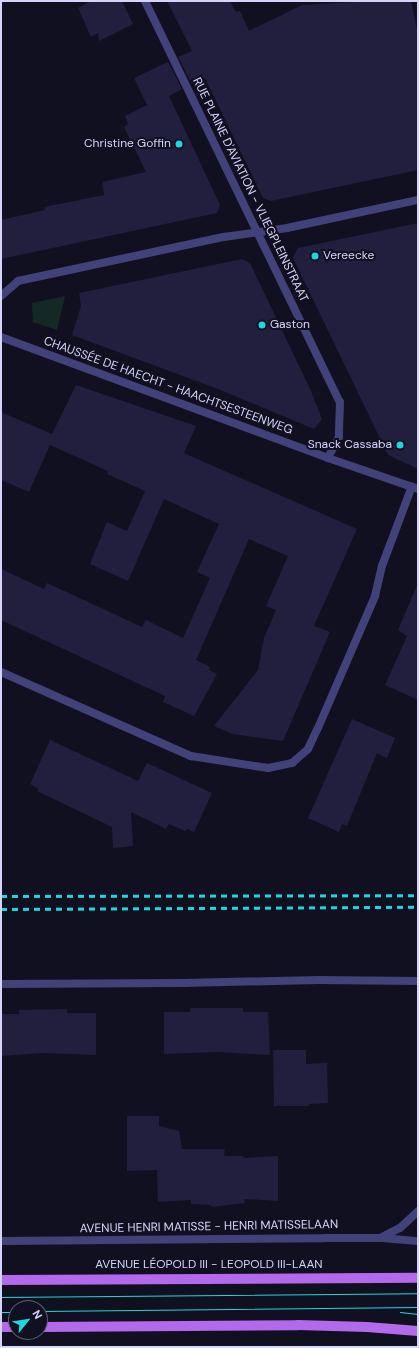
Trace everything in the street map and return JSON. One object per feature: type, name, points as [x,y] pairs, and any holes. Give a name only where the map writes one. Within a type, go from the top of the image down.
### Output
[{"type":"main road","name":"AVENUE LÉOPOLD III - LEOPOLD III-LAAN","points":[[1,1280],[418,1278]]},
{"type":"main road","points":[[48,1327],[298,1325],[367,1327],[418,1331]]},
{"type":"street","name":"RUE PLAINE D'AVIATION - VLIEGPLEINSTRAAT","points":[[145,1],[340,402],[339,437],[328,458]]},
{"type":"street","points":[[1,296],[18,281],[224,237],[257,233],[418,200]]},
{"type":"street","name":"CHAUSSÉE DE HAECHT - HAACHTSESTEENWEG","points":[[1,336],[328,458],[415,488]]},
{"type":"street","points":[[1,672],[191,756],[268,768],[292,764],[308,749],[375,596],[382,566],[415,488]]},
{"type":"street","points":[[1,984],[183,984],[318,980],[418,981]]},
{"type":"street","points":[[382,1238],[400,1228],[418,1211]]},
{"type":"street","name":"AVENUE HENRI MATISSE - HENRI MATISSELAAN","points":[[1,1241],[382,1238],[418,1241]]},
{"type":"green space","points":[[65,296],[57,330],[33,322],[32,303]]},
{"type":"building","points":[[91,1],[122,1],[133,24],[99,41],[98,33],[91,37],[78,8]]},
{"type":"building","points":[[167,1],[230,1],[236,12],[240,11],[249,31],[302,5],[373,1],[411,1],[418,34],[418,170],[271,201],[263,198],[205,78],[192,84],[178,57],[192,51]]},
{"type":"building","points":[[168,62],[182,89],[169,96],[220,205],[217,213],[1,259],[1,220],[45,210],[44,207],[104,195],[102,182],[146,172],[124,127],[128,124],[125,116],[147,105],[134,78]]},
{"type":"building","points":[[418,223],[418,469],[388,455],[293,258],[298,248]]},
{"type":"building","points":[[242,259],[250,263],[311,391],[322,419],[314,429],[218,389],[72,335],[81,306],[79,293]]},
{"type":"building","points":[[76,385],[196,426],[184,453],[357,529],[314,626],[330,632],[283,741],[232,734],[214,726],[258,670],[264,638],[276,610],[266,606],[288,556],[249,539],[196,660],[210,667],[209,670],[217,674],[194,716],[163,702],[165,696],[1,620],[1,569],[44,589],[47,583],[142,627],[146,620],[183,638],[210,578],[197,572],[219,524],[164,499],[128,581],[90,564],[107,522],[127,531],[145,491],[107,474],[108,471],[50,445],[29,492],[1,480],[1,412],[52,434]]},
{"type":"building","points":[[418,583],[418,700],[385,685],[407,636],[398,630]]},
{"type":"building","points":[[352,719],[395,738],[387,758],[377,753],[347,826],[342,824],[339,832],[308,818]]},
{"type":"building","points":[[50,740],[138,781],[147,763],[212,793],[194,832],[187,829],[185,831],[169,824],[166,829],[131,812],[133,846],[113,848],[112,827],[37,791],[39,789],[30,784]]},
{"type":"building","points":[[190,1008],[243,1008],[243,1012],[268,1012],[270,1055],[217,1052],[164,1054],[164,1012],[190,1012]]},
{"type":"building","points":[[67,1009],[67,1013],[96,1013],[96,1055],[43,1053],[1,1056],[1,1014],[19,1014],[19,1010]]},
{"type":"building","points":[[273,1050],[306,1050],[306,1064],[327,1063],[328,1103],[309,1104],[309,1106],[274,1106]]},
{"type":"building","points":[[127,1116],[159,1116],[159,1126],[179,1131],[182,1149],[225,1149],[224,1156],[244,1156],[243,1158],[278,1156],[278,1201],[244,1199],[245,1203],[211,1207],[211,1205],[191,1204],[191,1200],[158,1202],[157,1170],[127,1171]]},
{"type":"tram line","points":[[1,1297],[418,1293]]},
{"type":"tram line","points":[[48,1311],[418,1307]]},
{"type":"tram line","points":[[1,1312],[8,1312]]},
{"type":"tram line","points":[[400,1312],[418,1314]]},
{"type":"railway","points":[[1,896],[418,895]]},
{"type":"railway","points":[[1,909],[418,907]]},
{"type":"place","name":"Christine Goffin","points":[[179,144]]},
{"type":"place","name":"Vereecke","points":[[315,256]]},
{"type":"place","name":"Gaston","points":[[262,325]]},
{"type":"place","name":"Snack Cassaba","points":[[400,445]]}]
